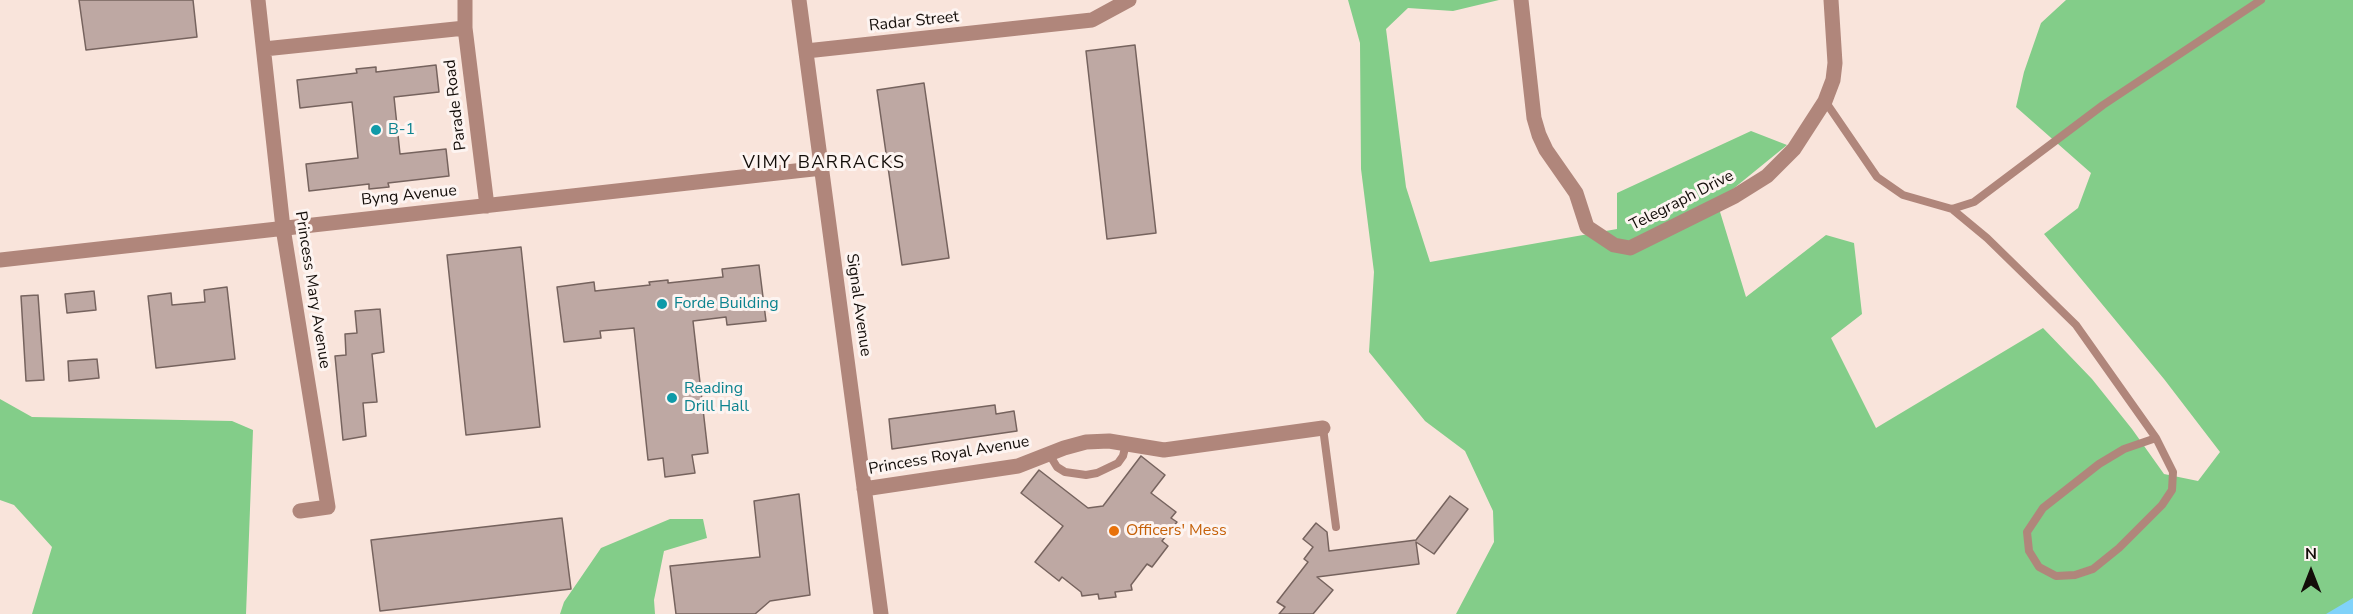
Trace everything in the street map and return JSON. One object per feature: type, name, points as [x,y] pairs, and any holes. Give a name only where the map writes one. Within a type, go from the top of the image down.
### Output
[{"type":"street","name":"Princess Mary Avenue","points":[[258,0],[283,228],[328,507],[300,511]]},
{"type":"street","name":"Parade Road","points":[[465,0],[465,28],[487,206]]},
{"type":"street","name":"Signal Avenue","points":[[799,0],[881,614]]},
{"type":"street","name":"Telegraph Drive","points":[[1521,0],[1534,118],[1539,135],[1546,150],[1576,193],[1587,227],[1614,245],[1630,248],[1735,196],[1767,176],[1794,149],[1825,101],[1833,80],[1835,63],[1831,0]]},
{"type":"street","name":"Radar Street","points":[[806,51],[1092,20],[1121,2]]},
{"type":"street","points":[[264,49],[465,28]]},
{"type":"street","name":"Byng Avenue","points":[[0,260],[822,168]]},
{"type":"street","name":"Princess Royal Avenue","points":[[864,489],[1018,466],[1086,442],[1109,441],[1164,450],[1323,428]]},
{"type":"lane","points":[[1952,209],[1974,202],[2103,105],[2261,0]]},
{"type":"lane","points":[[1825,101],[1877,177],[1903,195],[1952,209],[1987,238],[2076,325],[2156,438],[2173,472],[2172,490],[2162,506],[2119,548],[2093,568],[2075,575],[2056,576],[2039,567],[2029,551],[2027,532],[2043,508],[2107,459],[2124,449],[2156,438]]},
{"type":"lane","points":[[1323,428],[1336,527]]},
{"type":"lane","points":[[1049,454],[1057,467],[1065,472],[1086,475],[1118,464],[1126,444]]},
{"type":"green space","points":[[1348,0],[1499,0],[1453,11],[1408,8],[1386,29],[1406,187],[1430,262],[1617,229],[1617,193],[1751,131],[1787,145],[1717,202],[1746,297],[1826,235],[1854,243],[1862,314],[1831,338],[1876,428],[2043,328],[2092,379],[2164,474],[2198,481],[2220,452],[2164,379],[2044,234],[2078,208],[2091,173],[2016,107],[2024,72],[2041,23],[2066,0],[2353,0],[2353,602],[2341,614],[1456,614],[1494,542],[1493,511],[1465,451],[1425,421],[1369,352],[1374,272],[1361,169],[1360,43]]},
{"type":"green space","points":[[0,399],[32,417],[232,421],[253,430],[246,614],[32,614],[52,547],[14,505],[0,500]]},
{"type":"green space","points":[[670,519],[703,519],[707,538],[664,551],[654,600],[655,614],[560,614],[564,602],[601,548]]},
{"type":"water","points":[[2353,598],[2353,614],[2326,614]]},
{"type":"building","points":[[79,0],[193,0],[197,37],[86,50]]},
{"type":"building","points":[[1135,45],[1156,233],[1107,239],[1086,51]]},
{"type":"building","name":"B-1","points":[[436,65],[439,92],[394,97],[400,154],[446,149],[449,176],[388,183],[389,187],[369,189],[369,184],[309,191],[306,164],[358,158],[354,120],[352,102],[300,108],[297,80],[357,73],[356,69],[376,67],[376,72]]},
{"type":"building","points":[[924,83],[949,258],[902,265],[877,90]]},
{"type":"building","points":[[521,247],[540,427],[466,435],[447,255]]},
{"type":"building","points":[[759,265],[766,321],[727,325],[726,317],[693,321],[708,453],[692,455],[695,473],[665,477],[663,458],[648,460],[634,328],[600,331],[601,338],[564,342],[557,287],[594,282],[595,291],[650,285],[649,282],[668,280],[668,283],[723,277],[722,269]]},
{"type":"building","points":[[227,287],[235,359],[156,368],[148,296],[171,293],[172,305],[205,302],[204,290]]},
{"type":"building","points":[[94,291],[96,310],[67,313],[65,294]]},
{"type":"building","points":[[38,295],[44,380],[26,381],[21,296]]},
{"type":"building","points":[[380,309],[384,352],[372,354],[377,402],[363,403],[366,436],[343,440],[335,356],[346,355],[345,334],[357,333],[355,311]]},
{"type":"building","points":[[97,359],[99,378],[69,381],[68,361]]},
{"type":"building","points":[[995,405],[996,414],[1014,411],[1017,431],[892,449],[889,419]]},
{"type":"building","name":"Officers' Mess","points":[[1141,456],[1165,475],[1151,493],[1176,512],[1171,518],[1177,522],[1162,541],[1168,546],[1152,567],[1147,564],[1131,585],[1132,590],[1115,592],[1116,597],[1099,599],[1098,594],[1082,596],[1081,592],[1062,577],[1059,581],[1035,562],[1063,526],[1021,493],[1039,470],[1088,508],[1103,506]]},
{"type":"building","points":[[799,494],[810,595],[770,601],[755,614],[676,614],[670,566],[760,557],[754,501]]},
{"type":"building","points":[[1450,496],[1468,509],[1434,554],[1416,542],[1419,564],[1317,577],[1333,590],[1313,614],[1279,614],[1285,607],[1277,602],[1308,562],[1304,559],[1313,547],[1303,539],[1316,523],[1327,532],[1329,551],[1416,540]]},
{"type":"building","points":[[562,518],[571,589],[380,611],[371,540]]},
{"type":"place","name":"B-1","points":[[376,130]]},
{"type":"place","name":"Forde Building","points":[[662,304]]},
{"type":"place","name":"Reading Drill Hall","points":[[672,398]]},
{"type":"place","name":"Officers' Mess","points":[[1114,531]]},
{"type":"district","name":"VIMY BARRACKS","points":[[824,164]]}]
